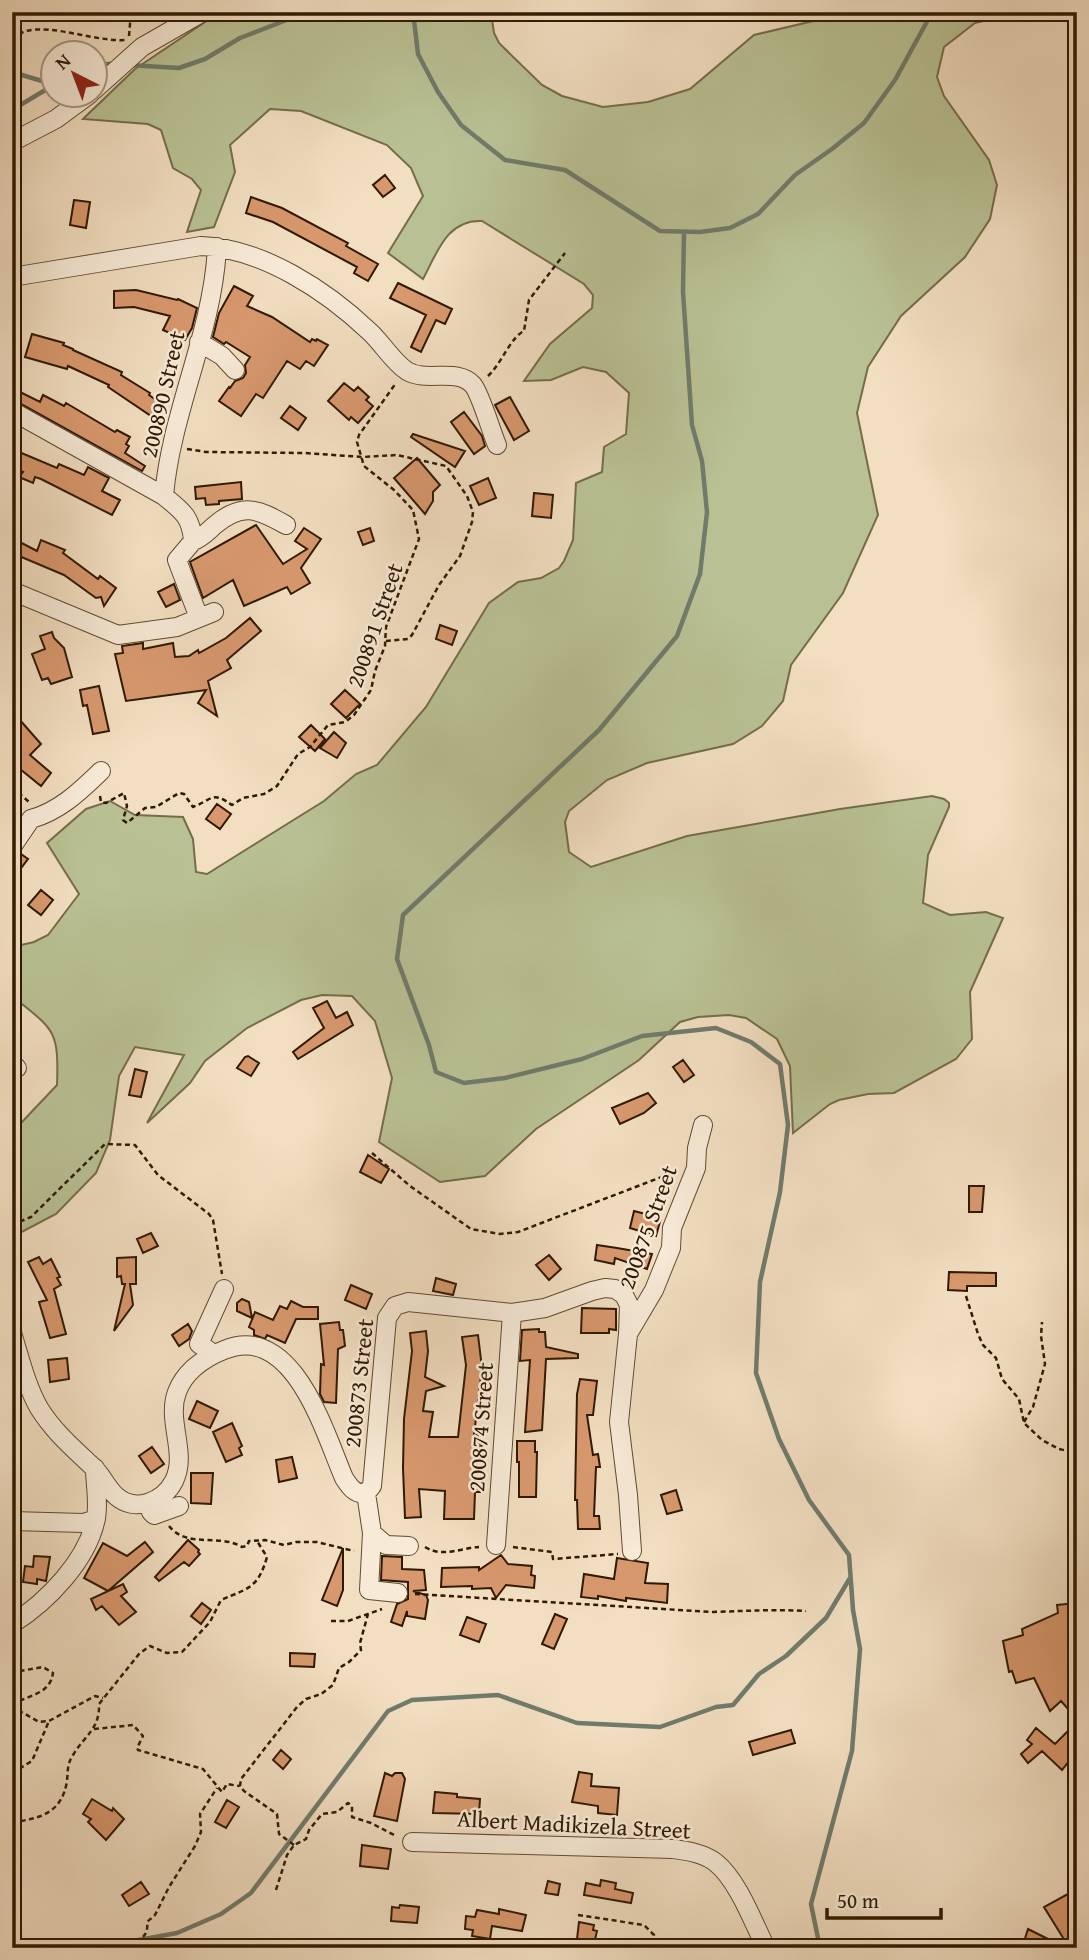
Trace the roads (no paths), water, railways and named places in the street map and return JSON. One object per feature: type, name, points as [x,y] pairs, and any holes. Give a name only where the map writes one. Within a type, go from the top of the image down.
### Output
[{"type":"street","points":[[108,79],[131,47],[203,12]]},
{"type":"street","points":[[12,142],[71,108]]},
{"type":"street","points":[[12,277],[201,246],[217,247],[251,256],[314,288],[358,321],[407,371],[428,377],[464,378],[474,387],[497,445]]},
{"type":"street","name":"200890 Street","points":[[164,496],[174,440],[210,297],[217,247]]},
{"type":"street","points":[[199,342],[222,356],[234,370]]},
{"type":"street","points":[[12,411],[164,496],[186,515],[193,541]]},
{"type":"street","points":[[12,591],[118,635],[177,627],[207,615],[177,560],[193,541],[200,539],[227,515],[237,511],[261,512],[286,525]]},
{"type":"street","points":[[12,847],[30,819],[65,804],[101,771]]},
{"type":"street","name":"200875 Street","points":[[632,1551],[619,1422],[628,1334],[654,1290],[671,1248],[672,1228],[696,1168],[703,1125]]},
{"type":"street","name":"200873 Street","points":[[368,1492],[373,1480],[387,1318],[395,1306],[408,1302],[512,1313],[545,1308],[592,1291],[610,1288],[621,1292],[629,1305],[628,1334]]},
{"type":"street","points":[[214,1354],[199,1344],[224,1289]]},
{"type":"street","name":"200874 Street","points":[[496,1545],[512,1313]]},
{"type":"street","points":[[12,1333],[38,1406],[59,1435],[94,1468],[110,1490],[130,1503],[155,1508],[179,1506]]},
{"type":"street","points":[[155,1508],[177,1472],[178,1454],[173,1410],[179,1388],[190,1372],[214,1354],[229,1348],[253,1346],[264,1349],[284,1361],[303,1386],[344,1478],[354,1491],[368,1492],[372,1533],[369,1590],[392,1593]]},
{"type":"street","points":[[12,1624],[41,1604],[62,1582],[80,1553],[96,1519],[94,1468]]},
{"type":"street","points":[[12,1521],[83,1523],[96,1519]]},
{"type":"street","points":[[372,1533],[386,1545],[409,1546]]},
{"type":"street","name":"Albert Madikizela Street","points":[[412,1842],[673,1849],[696,1853],[714,1861],[729,1878],[766,1948]]},
{"type":"waterway","points":[[129,65],[179,68],[205,59],[240,38],[307,12]]},
{"type":"waterway","points":[[413,12],[418,54],[438,92],[461,125],[505,160],[565,170],[660,231],[700,232],[730,228],[758,214],[795,175],[864,123],[895,80],[930,16],[935,12]]},
{"type":"waterway","points":[[108,64],[114,64]]},
{"type":"waterway","points":[[12,72],[38,80]]},
{"type":"waterway","points":[[12,110],[38,94]]},
{"type":"waterway","points":[[684,232],[683,292],[692,425],[702,461],[707,512],[700,574],[677,636],[599,730],[403,915],[397,959],[429,1045],[436,1072],[464,1083],[505,1078],[582,1059],[642,1036],[716,1028],[751,1042],[780,1064],[788,1125],[780,1192],[760,1282],[756,1373],[779,1439],[809,1500],[849,1555],[853,1610],[860,1649],[852,1751],[811,1904],[820,1948]]},
{"type":"waterway","points":[[95,1948],[177,1933],[221,1914],[251,1893],[388,1711],[412,1700],[498,1695],[577,1723],[660,1727],[716,1707],[733,1705],[759,1674],[786,1656],[826,1618],[850,1578]]}]
